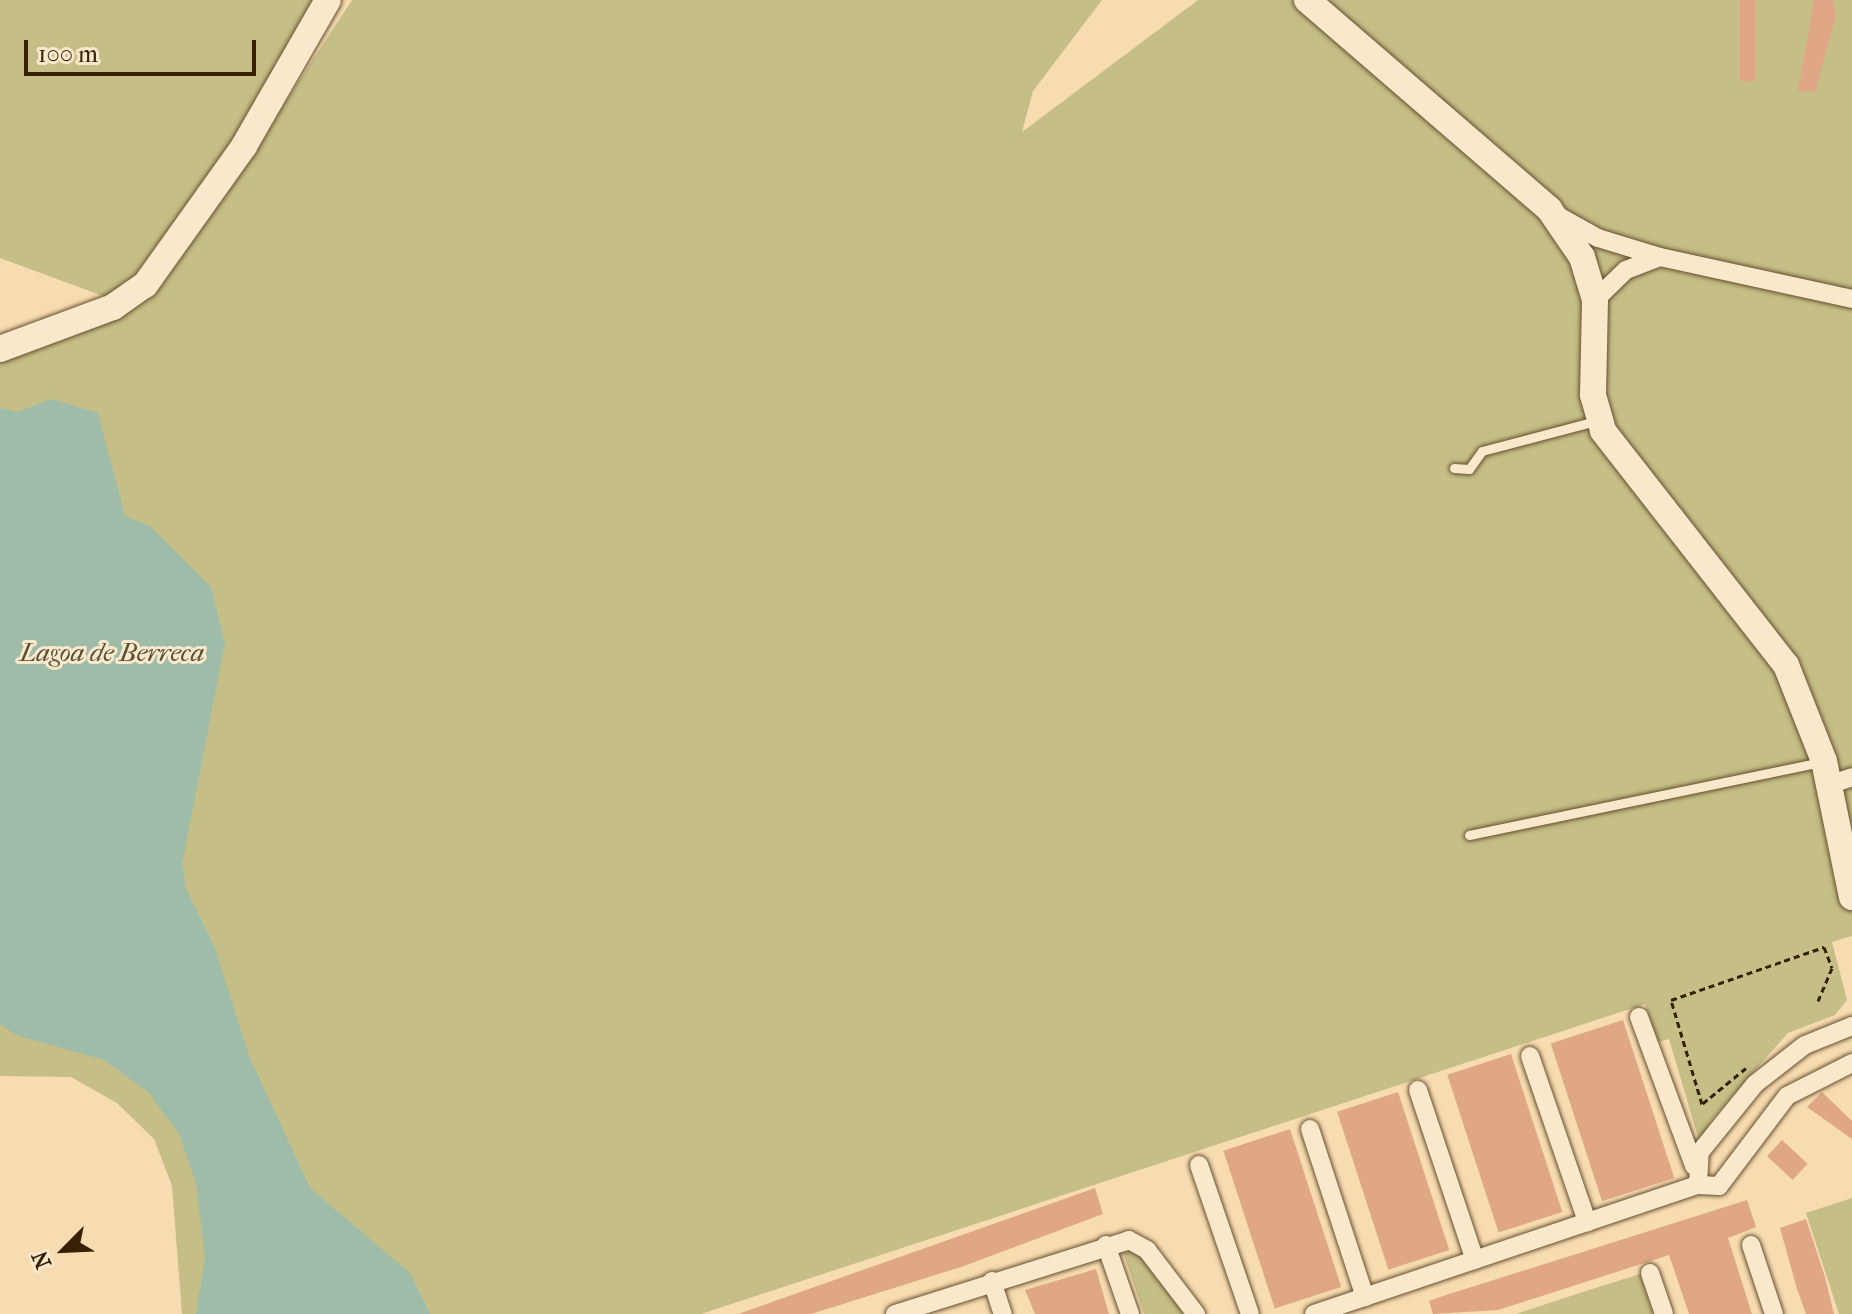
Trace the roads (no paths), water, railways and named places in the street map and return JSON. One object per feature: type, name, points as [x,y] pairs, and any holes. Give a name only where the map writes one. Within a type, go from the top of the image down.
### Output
[{"type":"street","points":[[0,349],[113,307],[145,285],[244,146],[328,0]]},
{"type":"street","points":[[1294,0],[1314,8],[1549,209],[1598,238],[1660,257],[1852,299]]},
{"type":"street","points":[[1549,209],[1582,257],[1595,300],[1599,420],[1627,468],[1770,641],[1796,685],[1835,774],[1852,897]]},
{"type":"street","points":[[1595,300],[1626,270],[1660,257]]},
{"type":"street","points":[[1639,1017],[1694,1166],[1698,1185]]},
{"type":"street","points":[[1694,1166],[1724,1118],[1771,1069],[1852,1026]]},
{"type":"street","points":[[1530,1056],[1587,1222]]},
{"type":"street","points":[[1314,1314],[1698,1185],[1729,1180],[1787,1096],[1852,1063]]},
{"type":"street","points":[[1418,1090],[1475,1260]]},
{"type":"street","points":[[1310,1129],[1365,1297]]},
{"type":"street","points":[[1199,1165],[1250,1314]]},
{"type":"street","points":[[895,1314],[1106,1245],[1138,1243],[1196,1314]]},
{"type":"street","points":[[1106,1245],[1130,1314]]},
{"type":"street","points":[[1751,1245],[1774,1314]]},
{"type":"street","points":[[1650,1273],[1664,1314]]},
{"type":"street","points":[[992,1281],[1003,1314]]},
{"type":"lane","points":[[1454,468],[1469,469],[1482,451],[1599,420]]},
{"type":"lane","points":[[1469,835],[1835,774]]},
{"type":"water","name":"Lagoa de Berreca","points":[[51,399],[98,413],[125,516],[150,526],[211,587],[225,643],[182,864],[186,889],[215,948],[249,1056],[310,1188],[410,1273],[430,1314],[196,1314],[205,1257],[196,1183],[179,1134],[148,1092],[104,1060],[16,1035],[0,1024],[0,408],[18,412]]}]
